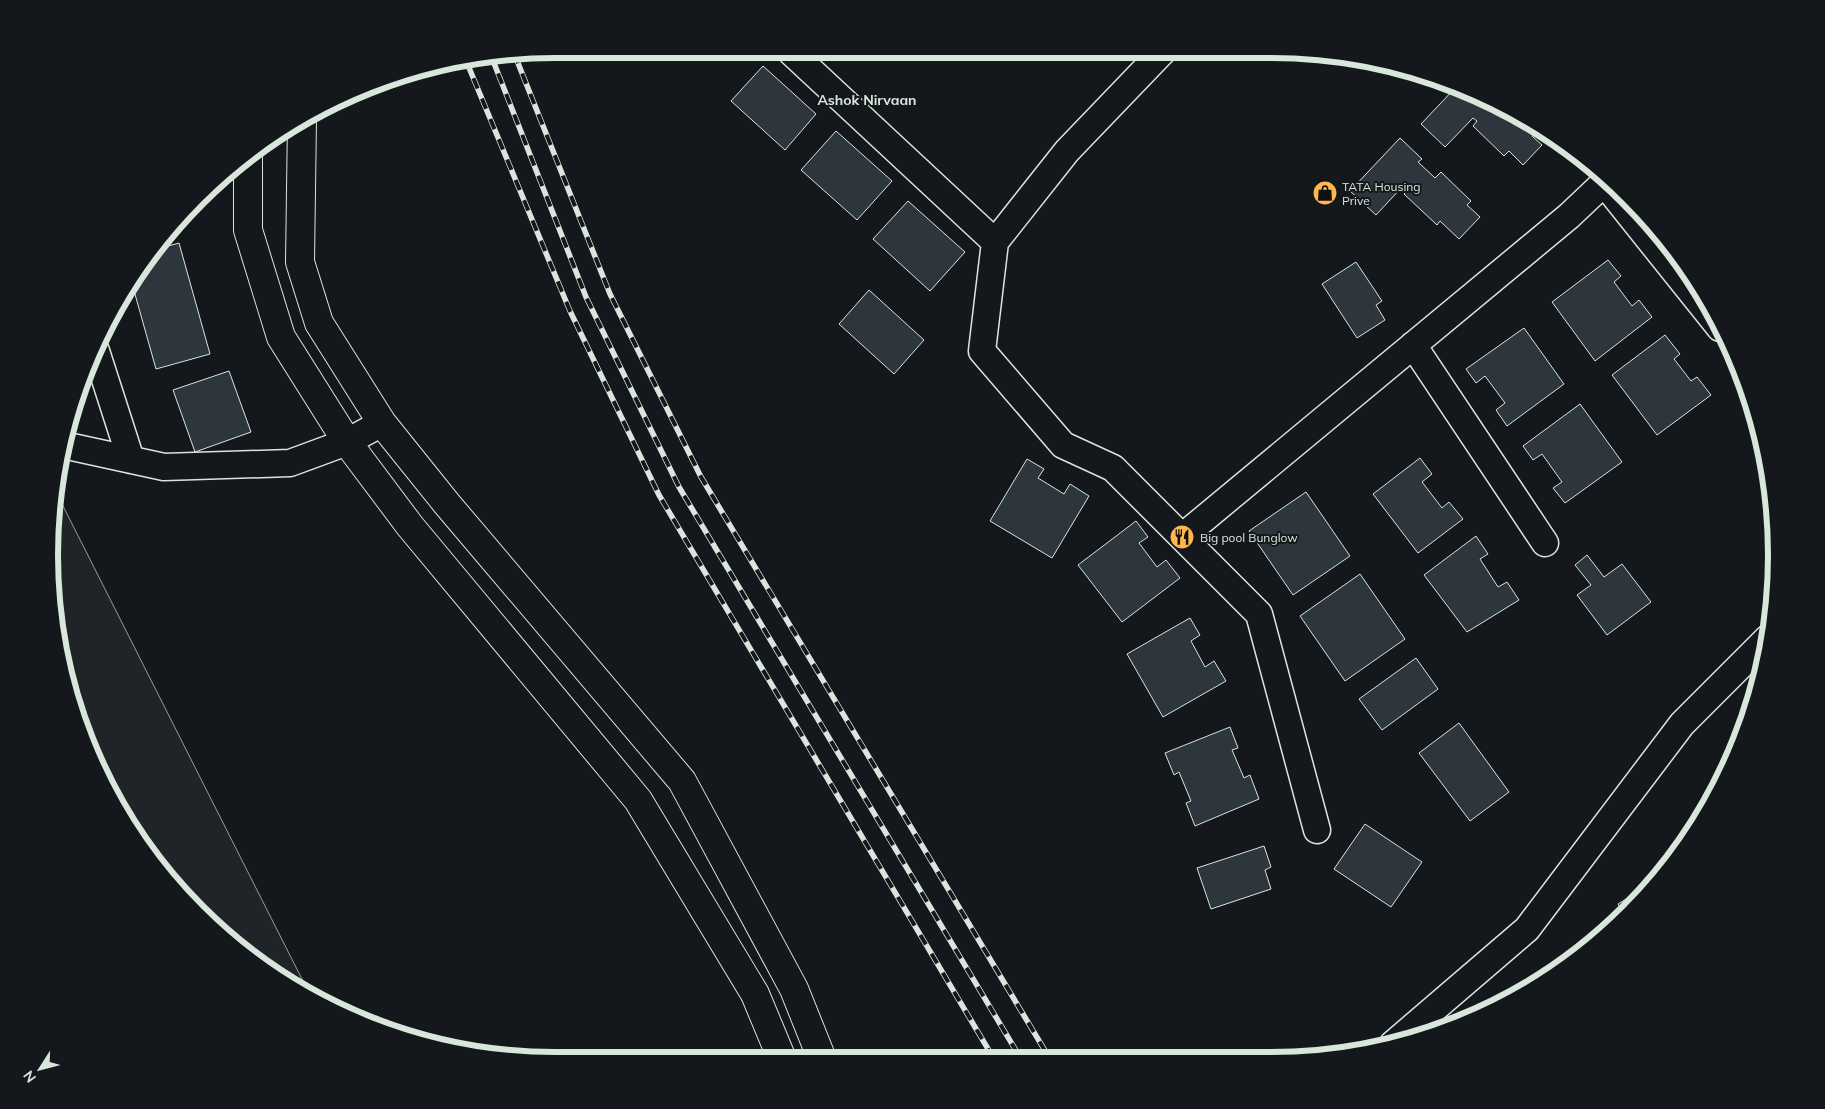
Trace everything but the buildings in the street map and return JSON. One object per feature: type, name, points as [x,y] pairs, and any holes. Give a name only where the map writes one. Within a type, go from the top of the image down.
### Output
[{"type":"highway","points":[[302,126],[300,262],[318,323],[382,423],[447,504],[682,781],[794,989],[819,1052]]},
{"type":"highway","points":[[248,163],[248,230],[281,337],[347,442],[410,526],[638,800],[755,994],[779,1052]]},
{"type":"street","points":[[797,58],[995,242]]},
{"type":"street","points":[[1156,58],[1067,151],[995,242],[982,351],[1064,445],[1113,468],[1259,614],[1317,830]]},
{"type":"street","points":[[1182,536],[1569,216],[1602,185]]},
{"type":"street","points":[[1629,211],[1694,294]]},
{"type":"street","points":[[1413,345],[1545,543]]},
{"type":"street","points":[[98,358],[131,460]]},
{"type":"street","points":[[70,446],[164,467],[290,463],[347,442],[382,423]]},
{"type":"street","points":[[1406,1033],[1527,929],[1682,724],[1759,647]]},
{"type":"shaded area","points":[[61,502],[304,984],[252,949],[203,906],[160,857],[141,831],[109,774],[95,745],[84,714],[74,683],[67,651],[59,587],[58,554]]},
{"type":"railway","points":[[517,60],[610,294],[701,477],[1046,1052]]},
{"type":"railway","points":[[493,62],[586,297],[679,487],[1017,1052]]},
{"type":"railway","points":[[468,65],[570,311],[659,495],[990,1052]]},
{"type":"place","name":"TATA Housing Prive","points":[[1325,193]]},
{"type":"place","name":"Big pool Bunglow","points":[[1182,537]]},
{"type":"district","name":"Ashok Nirvaan","points":[[867,100]]}]
